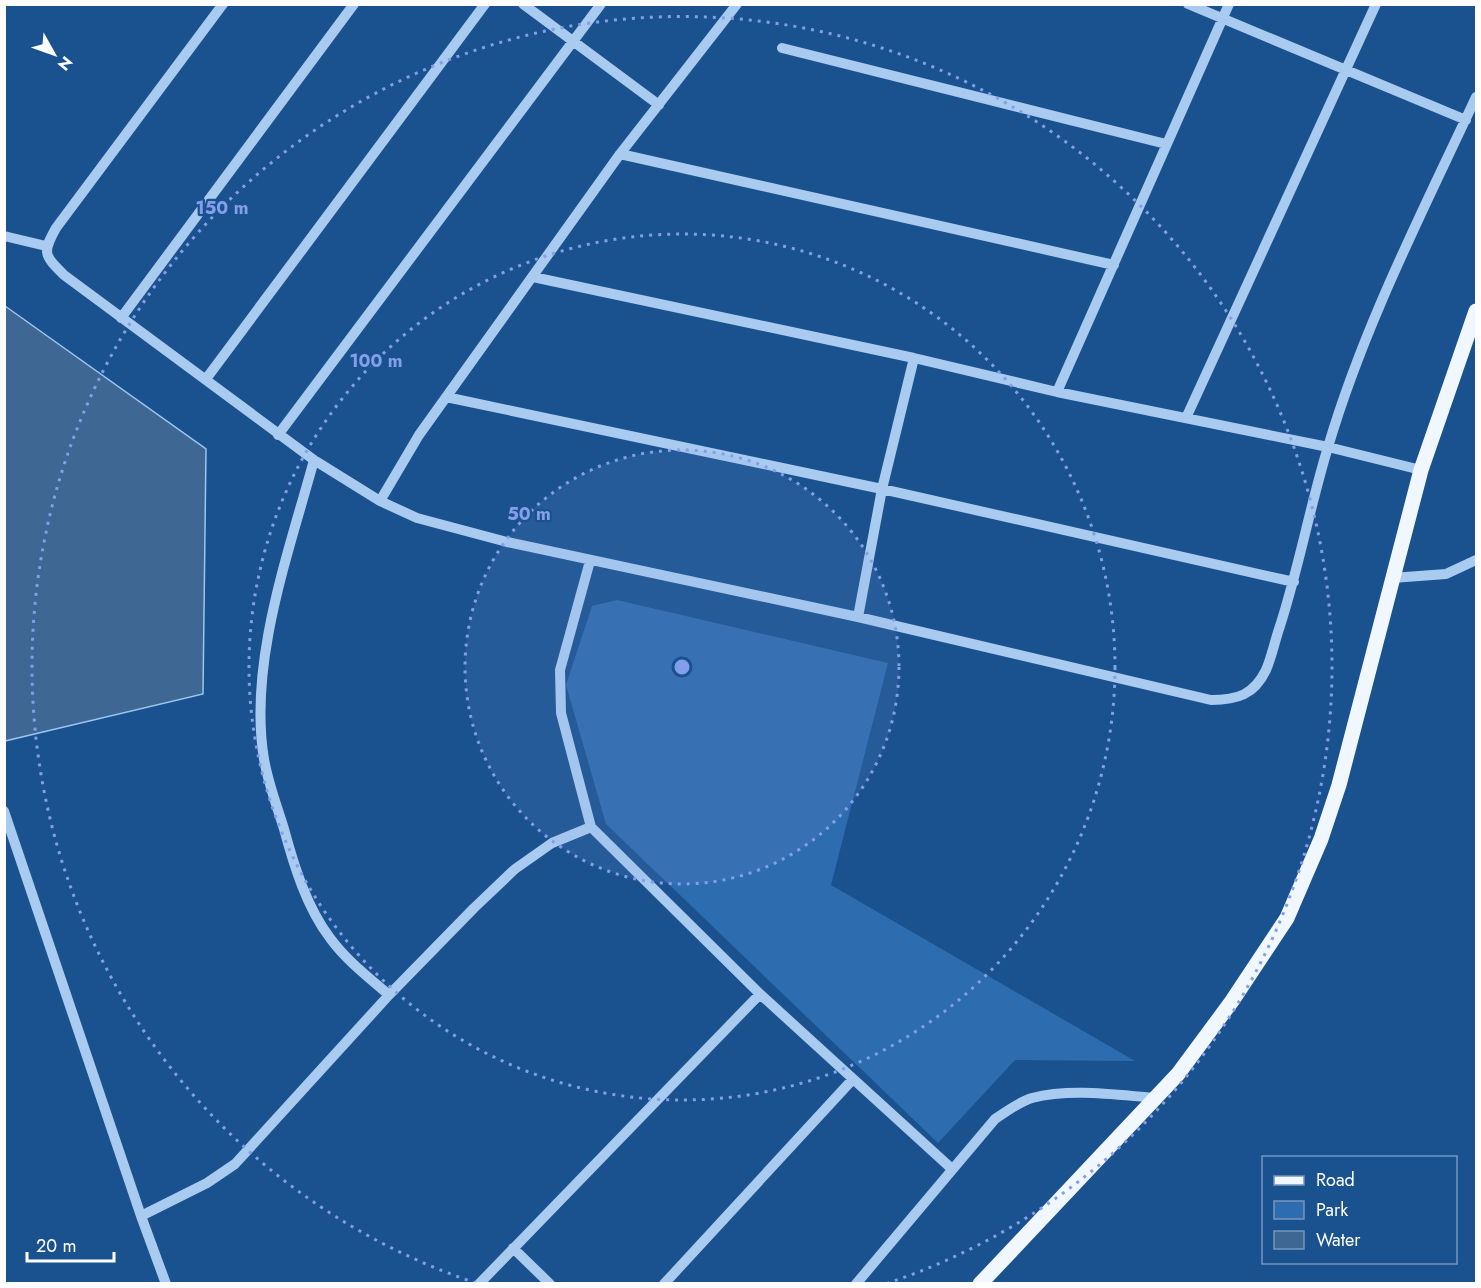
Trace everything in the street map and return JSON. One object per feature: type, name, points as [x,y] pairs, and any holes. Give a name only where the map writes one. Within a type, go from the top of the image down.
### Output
[{"type":"main road","points":[[980,1284],[1178,1074],[1232,1001],[1287,918],[1304,884],[1339,785],[1421,470],[1476,311]]},
{"type":"street","points":[[223,4],[56,228],[46,246],[47,256],[64,275],[278,435],[380,501],[417,518],[590,561],[858,617],[1211,700],[1236,700],[1252,689],[1265,671],[1294,582],[1328,447],[1380,304],[1476,97]]},
{"type":"street","points":[[121,318],[354,4]]},
{"type":"street","points":[[206,379],[485,4]]},
{"type":"street","points":[[523,4],[659,105]]},
{"type":"street","points":[[278,435],[602,4]]},
{"type":"street","points":[[380,501],[419,435],[620,154],[737,4]]},
{"type":"street","points":[[1188,4],[1466,120]]},
{"type":"street","points":[[1057,392],[1229,4]]},
{"type":"street","points":[[1186,418],[1376,4]]},
{"type":"street","points":[[782,48],[1166,144]]},
{"type":"street","points":[[620,154],[1114,265]]},
{"type":"street","points":[[4,236],[46,246]]},
{"type":"street","points":[[533,277],[914,358],[1057,392],[1328,447],[1421,470]]},
{"type":"street","points":[[858,617],[882,489],[914,358]]},
{"type":"street","points":[[446,397],[882,489],[1294,582]]},
{"type":"street","points":[[314,460],[282,575],[265,657],[261,710],[264,759],[287,842],[307,897],[328,937],[353,965],[389,995]]},
{"type":"street","points":[[1392,578],[1446,574],[1476,560]]},
{"type":"street","points":[[590,561],[560,670],[561,713],[591,827],[760,994],[952,1169]]},
{"type":"street","points":[[4,811],[166,1284]]},
{"type":"street","points":[[141,1216],[207,1183],[236,1164],[389,995],[515,869],[552,843],[591,827]]},
{"type":"street","points":[[479,1284],[760,994]]},
{"type":"street","points":[[664,1284],[853,1079]]},
{"type":"street","points":[[856,1284],[995,1119],[1031,1099],[1071,1093],[1156,1098]]},
{"type":"street","points":[[513,1248],[550,1284]]},
{"type":"green space","points":[[617,600],[888,663],[831,885],[1135,1061],[1015,1060],[938,1143],[606,824],[566,685],[592,606]]},
{"type":"water","points":[[5,306],[206,449],[203,694],[5,741]]}]
